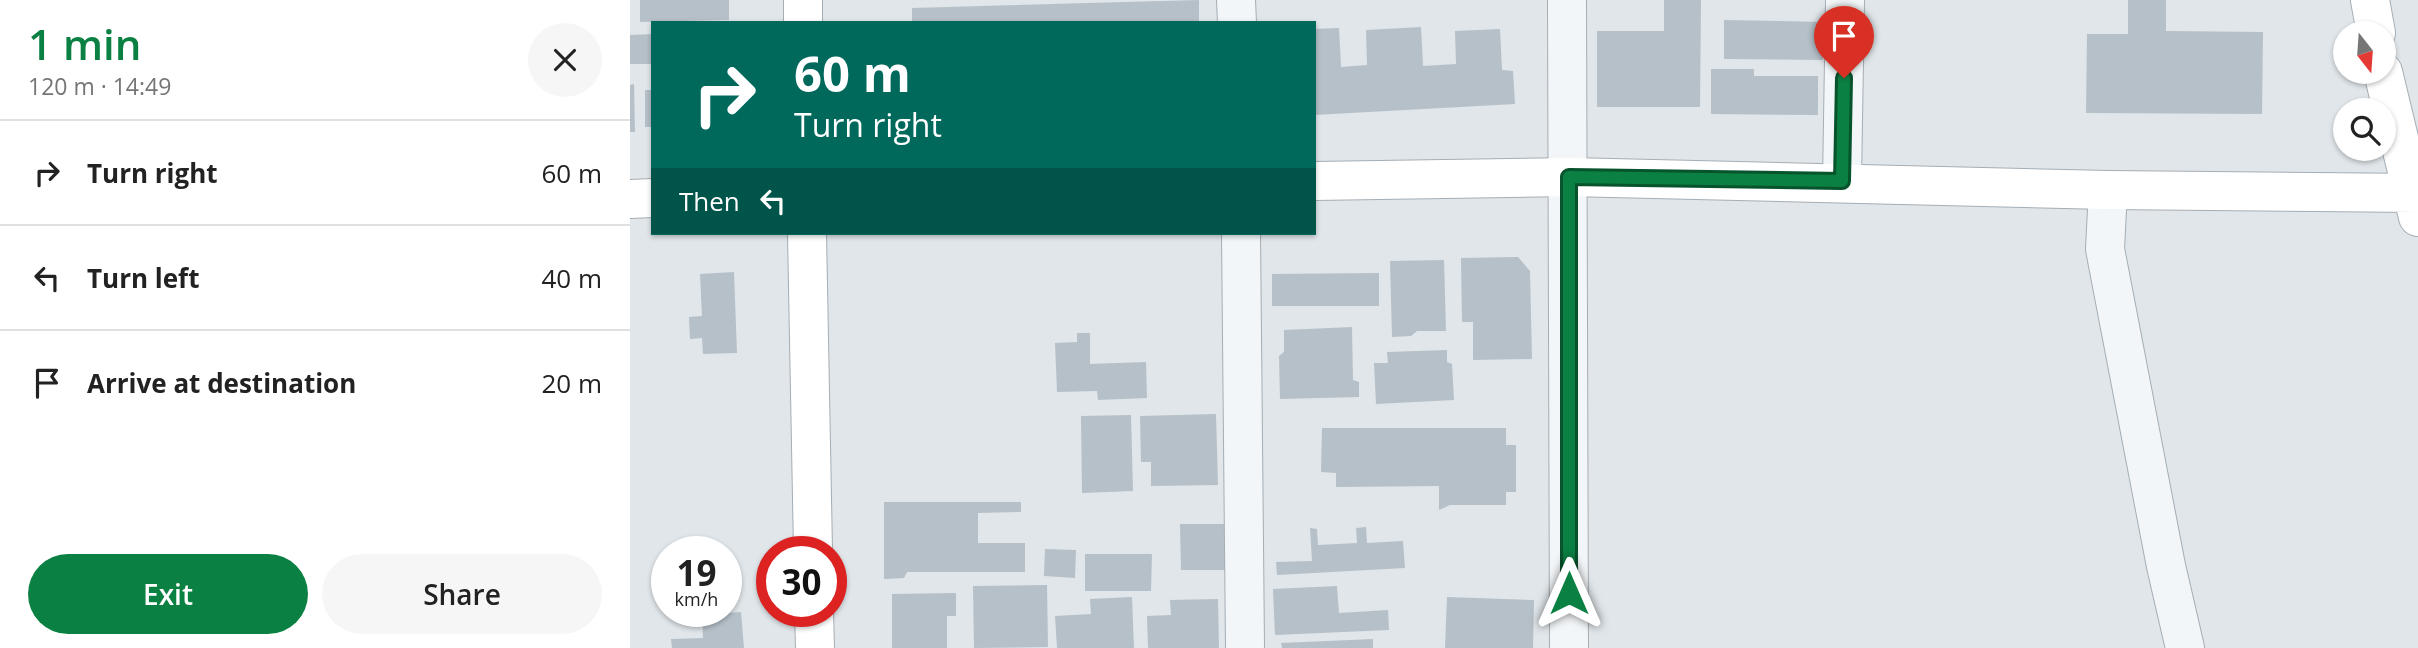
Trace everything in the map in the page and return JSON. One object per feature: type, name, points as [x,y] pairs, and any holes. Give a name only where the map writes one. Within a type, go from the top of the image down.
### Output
[{"type":"street","points":[[803,0],[803,21]]},
{"type":"street","points":[[1236,0],[1237,21]]},
{"type":"street","points":[[1567,0],[1569,648]]},
{"type":"street","points":[[1842,181],[1845,0]]},
{"type":"street","points":[[2370,0],[2374,21]]},
{"type":"street","points":[[1316,181],[1569,177],[1842,181],[2416,201],[2386,84]]},
{"type":"street","points":[[2108,190],[2105,249],[2166,566],[2185,648]]},
{"type":"street","points":[[630,199],[651,198]]},
{"type":"street","points":[[807,235],[813,536]]},
{"type":"street","points":[[1241,235],[1245,648]]},
{"type":"street","points":[[814,627],[815,648]]},
{"type":"building","points":[[640,0],[729,0],[729,20],[640,22]]},
{"type":"building","points":[[1199,0],[1199,21],[912,21],[912,8]]},
{"type":"building","points":[[1664,0],[1701,0],[1700,107],[1597,107],[1597,31],[1664,31]]},
{"type":"building","points":[[2128,0],[2166,0],[2166,31],[2263,32],[2262,114],[2086,113],[2087,34],[2128,34]]},
{"type":"building","points":[[1724,20],[1824,22],[1823,60],[1724,59]]},
{"type":"building","points":[[1421,27],[1423,66],[1456,64],[1455,31],[1500,29],[1502,70],[1513,71],[1515,104],[1316,115],[1316,29],[1339,28],[1341,67],[1367,65],[1366,30]]},
{"type":"building","points":[[651,34],[651,64],[630,64],[630,35]]},
{"type":"building","points":[[1711,69],[1754,69],[1754,76],[1818,76],[1818,115],[1711,114]]},
{"type":"building","points":[[634,84],[635,132],[630,132],[630,85]]},
{"type":"building","points":[[645,90],[651,90],[651,127],[645,127]]},
{"type":"building","points":[[1518,257],[1530,271],[1532,359],[1473,360],[1473,322],[1462,322],[1461,258]]},
{"type":"building","points":[[1444,260],[1446,331],[1417,331],[1411,336],[1392,337],[1390,261]]},
{"type":"building","points":[[734,272],[737,353],[703,354],[702,338],[690,339],[689,317],[702,316],[700,274]]},
{"type":"building","points":[[1379,273],[1379,306],[1272,306],[1272,274]]},
{"type":"building","points":[[1352,327],[1353,380],[1359,382],[1359,397],[1280,399],[1279,356],[1284,352],[1284,330]]},
{"type":"building","points":[[1077,333],[1090,333],[1090,364],[1146,362],[1147,398],[1098,400],[1097,391],[1057,392],[1055,343],[1077,342]]},
{"type":"building","points":[[1447,350],[1447,362],[1452,364],[1454,400],[1376,404],[1374,363],[1388,363],[1387,352]]},
{"type":"building","points":[[1216,414],[1218,485],[1151,486],[1151,462],[1141,462],[1140,416]]},
{"type":"building","points":[[1131,415],[1133,491],[1082,493],[1081,416]]},
{"type":"building","points":[[1322,428],[1506,428],[1506,445],[1516,445],[1516,492],[1506,492],[1506,505],[1450,505],[1439,510],[1439,486],[1336,487],[1336,473],[1321,472]]},
{"type":"building","points":[[884,502],[1021,502],[1021,512],[978,513],[978,543],[1025,543],[1025,572],[907,572],[904,578],[884,579]]},
{"type":"building","points":[[1180,524],[1224,524],[1225,570],[1181,570]]},
{"type":"building","points":[[1366,527],[1367,543],[1403,541],[1405,568],[1277,575],[1276,562],[1312,561],[1310,528],[1317,529],[1318,545],[1357,543],[1356,528]]},
{"type":"building","points":[[1045,549],[1076,550],[1075,578],[1044,576]]},
{"type":"building","points":[[1085,554],[1152,554],[1151,591],[1085,591]]},
{"type":"building","points":[[1047,585],[1048,647],[974,648],[973,586]]},
{"type":"building","points":[[1337,586],[1339,613],[1388,610],[1389,630],[1275,635],[1273,589]]},
{"type":"building","points":[[956,593],[956,616],[947,616],[947,648],[892,648],[892,594]]},
{"type":"building","points":[[1132,597],[1134,648],[1057,648],[1055,616],[1091,614],[1090,599]]},
{"type":"building","points":[[1447,597],[1534,600],[1533,648],[1445,648]]},
{"type":"building","points":[[1218,599],[1219,648],[1148,648],[1147,616],[1171,615],[1170,600]]},
{"type":"building","points":[[742,624],[744,648],[672,648],[671,639],[703,638],[703,627],[742,627]]},
{"type":"building","points":[[1373,639],[1373,648],[1282,648],[1281,643]]},
{"type":"route","points":[[1569,593],[1569,177],[1842,181],[1844,78]]}]
